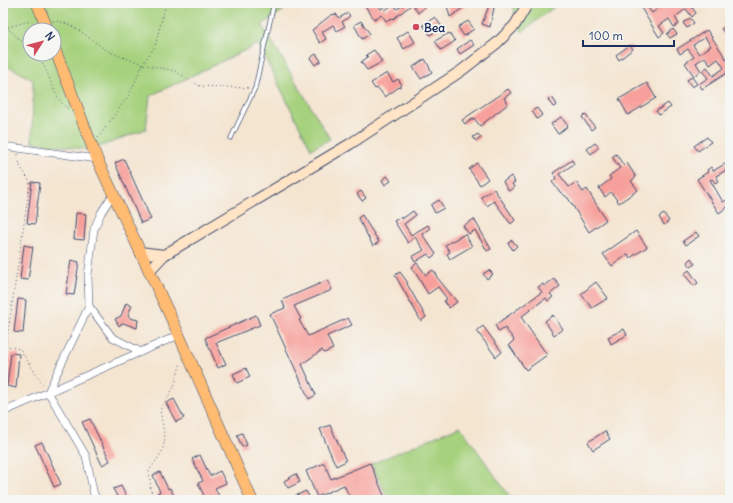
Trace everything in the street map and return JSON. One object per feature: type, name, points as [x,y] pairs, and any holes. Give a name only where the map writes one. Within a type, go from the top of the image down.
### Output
[{"type":"main road","points":[[37,3],[44,22]]},
{"type":"main road","points":[[60,62],[93,145],[97,159],[179,335],[252,500]]},
{"type":"street","points":[[149,271],[164,255],[350,144],[460,70],[497,43],[514,25],[528,3]]},
{"type":"street","points":[[3,146],[97,159]]},
{"type":"street","points":[[48,392],[89,306],[88,275],[94,229],[101,213],[113,194]]},
{"type":"street","points":[[140,252],[164,255]]},
{"type":"street","points":[[89,306],[112,337],[141,352]]},
{"type":"street","points":[[3,412],[179,335]]},
{"type":"street","points":[[48,392],[86,456],[94,495],[99,500]]},
{"type":"lane","points":[[231,138],[255,88],[274,3]]},
{"type":"path","points":[[93,145],[129,95],[143,64],[155,46],[166,3]]},
{"type":"path","points":[[24,22],[30,20],[35,22]]},
{"type":"path","points":[[8,27],[22,23]]},
{"type":"path","points":[[62,23],[72,27],[111,52],[143,64],[175,71],[200,86],[255,88]]},
{"type":"path","points":[[3,24],[22,41]]},
{"type":"path","points":[[43,62],[53,91],[65,107],[71,112]]},
{"type":"path","points":[[17,148],[20,166],[30,182],[6,346],[20,349],[48,392]]},
{"type":"path","points":[[3,312],[10,324]]},
{"type":"path","points":[[152,500],[149,471],[162,452],[165,438],[160,410],[174,387],[185,350]]},
{"type":"green space","points":[[3,3],[294,3],[262,25],[330,139],[311,149],[258,44],[150,96],[146,129],[91,150],[32,142],[33,80],[10,67],[3,70]]},
{"type":"green space","points":[[512,3],[559,3],[522,32]]},
{"type":"green space","points":[[460,426],[512,500],[389,500],[371,464]]},
{"type":"building","points":[[363,3],[377,3],[381,9],[384,7],[385,10],[394,4],[397,9],[407,3],[410,6],[393,19],[392,18],[386,21],[382,15],[374,19]]},
{"type":"building","points":[[412,3],[424,3],[426,6],[418,13]]},
{"type":"building","points":[[452,3],[470,3],[450,17],[447,6]]},
{"type":"building","points":[[490,3],[495,3],[490,27],[482,24]]},
{"type":"building","points":[[659,3],[689,3],[696,13],[692,17],[686,9],[675,17],[679,24],[674,27],[669,19],[659,26],[664,33],[659,37],[641,8],[646,5],[652,13],[661,6]]},
{"type":"building","points":[[348,13],[350,16],[342,22],[345,26],[337,31],[333,25],[322,32],[326,39],[320,43],[312,30],[331,15],[336,14],[339,18]]},
{"type":"building","points":[[730,15],[730,32],[726,35],[721,29],[728,24],[724,19]]},
{"type":"building","points":[[435,17],[442,27],[430,35],[423,25]]},
{"type":"building","points":[[690,18],[694,23],[687,28],[683,23]]},
{"type":"building","points":[[361,21],[370,34],[362,39],[354,25]]},
{"type":"building","points":[[468,21],[474,29],[464,36],[458,27]]},
{"type":"building","points":[[673,29],[677,34],[670,38],[667,34]]},
{"type":"building","points":[[707,30],[729,63],[730,71],[702,89],[699,84],[708,78],[702,71],[707,67],[713,76],[724,68],[718,59],[710,65],[705,57],[696,63],[701,71],[694,76],[685,63],[694,57],[688,49],[680,54],[677,49]],"holes":[[[705,37],[711,46],[699,54],[693,45]]]},
{"type":"building","points":[[408,31],[415,42],[404,49],[397,38]]},
{"type":"building","points":[[449,33],[455,41],[441,50],[435,41]]},
{"type":"building","points":[[470,40],[474,45],[460,54],[457,49]]},
{"type":"building","points":[[630,45],[633,49],[619,60],[616,55]]},
{"type":"building","points":[[374,50],[382,62],[367,70],[361,62],[368,57],[366,55]]},
{"type":"building","points":[[316,54],[321,61],[315,65],[310,58]]},
{"type":"building","points":[[425,59],[432,72],[421,79],[413,67]]},
{"type":"building","points":[[387,73],[393,82],[398,79],[402,85],[385,97],[378,88],[375,89],[371,83]]},
{"type":"building","points":[[692,77],[697,84],[692,87],[687,80]]},
{"type":"building","points":[[647,83],[656,98],[628,115],[619,99]]},
{"type":"building","points":[[508,89],[511,93],[504,98],[508,104],[480,126],[474,118],[465,124],[462,120]]},
{"type":"building","points":[[552,97],[557,105],[553,107],[548,100]]},
{"type":"building","points":[[668,103],[671,107],[659,115],[656,111]]},
{"type":"building","points":[[537,108],[542,115],[537,119],[532,111]]},
{"type":"building","points":[[585,114],[595,127],[591,130],[582,117]]},
{"type":"building","points":[[561,117],[568,126],[558,134],[551,124]]},
{"type":"building","points":[[478,134],[481,138],[476,141],[473,137]]},
{"type":"building","points":[[707,137],[711,142],[698,151],[694,146]]},
{"type":"building","points":[[595,143],[599,147],[591,154],[587,149]]},
{"type":"building","points":[[616,154],[624,166],[627,163],[636,177],[631,181],[638,190],[619,203],[611,192],[605,197],[599,188],[611,179],[609,176],[620,168],[612,157]]},
{"type":"building","points":[[124,159],[151,219],[141,223],[115,163]]},
{"type":"building","points":[[572,160],[574,164],[559,174],[569,187],[576,182],[583,192],[587,189],[606,220],[589,232],[568,198],[560,192],[552,182],[556,178],[553,173]]},
{"type":"building","points":[[730,161],[730,168],[716,176],[719,181],[715,183],[712,179],[710,180],[723,202],[730,198],[730,205],[719,213],[697,179],[708,172],[707,170],[711,167],[713,171]]},
{"type":"building","points":[[477,163],[488,179],[480,185],[469,169]]},
{"type":"building","points":[[387,176],[391,181],[385,185],[382,180]]},
{"type":"building","points":[[511,176],[515,182],[512,184],[514,187],[509,191],[503,182]]},
{"type":"building","points":[[32,182],[40,183],[35,224],[27,223]]},
{"type":"building","points":[[494,189],[515,220],[511,224],[494,201],[487,206],[481,197]]},
{"type":"building","points":[[361,191],[366,198],[362,201],[357,194]]},
{"type":"building","points":[[439,200],[444,208],[435,213],[431,205]]},
{"type":"building","points":[[413,211],[416,215],[404,224],[411,235],[428,225],[430,229],[422,234],[436,254],[431,258],[428,254],[415,262],[412,257],[424,250],[415,237],[408,243],[394,221],[401,217],[402,219]]},
{"type":"building","points":[[76,213],[86,214],[84,240],[74,239]]},
{"type":"building","points":[[664,214],[669,221],[664,225],[659,217]]},
{"type":"building","points":[[362,215],[379,242],[373,246],[358,218]]},
{"type":"building","points":[[474,219],[491,249],[487,251],[475,230],[469,234],[463,226]]},
{"type":"building","points":[[636,231],[647,247],[630,258],[628,254],[612,266],[603,254]]},
{"type":"building","points":[[696,232],[699,236],[686,245],[683,241]]},
{"type":"building","points":[[465,234],[472,246],[450,259],[447,254],[450,252],[445,245]]},
{"type":"building","points":[[512,240],[517,246],[513,250],[508,243]]},
{"type":"building","points":[[24,245],[33,247],[28,280],[20,279]]},
{"type":"building","points":[[691,258],[695,264],[691,267],[687,262]]},
{"type":"building","points":[[71,260],[79,262],[74,295],[66,294]]},
{"type":"building","points":[[417,263],[426,275],[433,270],[457,302],[449,308],[444,301],[447,299],[438,287],[428,294],[412,267]]},
{"type":"building","points":[[489,270],[493,274],[487,279],[483,274]]},
{"type":"building","points":[[689,270],[698,283],[694,286],[684,274]]},
{"type":"building","points":[[400,272],[408,283],[407,284],[426,317],[421,321],[395,275]]},
{"type":"building","points":[[554,279],[560,286],[550,294],[553,297],[548,301],[546,298],[521,317],[547,355],[526,370],[509,345],[514,340],[505,328],[499,332],[495,325],[542,292],[538,287],[543,284],[544,286]]},
{"type":"building","points":[[328,280],[332,290],[294,306],[301,319],[299,320],[308,336],[348,318],[352,325],[327,336],[333,349],[324,353],[322,350],[302,364],[316,395],[309,399],[270,314],[285,308],[282,300]]},
{"type":"building","points":[[596,282],[608,298],[592,308],[581,294]]},
{"type":"building","points":[[18,299],[26,300],[23,333],[14,332]]},
{"type":"building","points":[[126,303],[132,306],[128,314],[130,318],[138,320],[137,328],[123,323],[119,326],[115,319],[121,316]]},
{"type":"building","points":[[256,315],[260,325],[216,343],[226,364],[218,368],[205,338]]},
{"type":"building","points":[[553,315],[563,329],[554,335],[545,321]]},
{"type":"building","points":[[483,326],[502,352],[496,357],[477,331]]},
{"type":"building","points":[[624,329],[627,335],[611,344],[608,337]]},
{"type":"building","points":[[11,353],[19,354],[16,388],[7,386]]},
{"type":"building","points":[[246,368],[250,377],[237,383],[233,374]]},
{"type":"building","points":[[174,399],[184,418],[176,422],[166,403]]},
{"type":"building","points":[[90,419],[110,461],[102,465],[82,422]]},
{"type":"building","points":[[330,425],[346,461],[336,466],[320,429]]},
{"type":"building","points":[[605,431],[610,439],[593,450],[588,442]]},
{"type":"building","points":[[242,433],[247,445],[242,447],[237,435]]},
{"type":"building","points":[[42,442],[61,484],[54,487],[35,445]]},
{"type":"building","points":[[200,455],[210,476],[220,471],[226,483],[215,488],[221,500],[206,500],[198,483],[203,481],[192,459]]},
{"type":"building","points":[[324,463],[331,479],[370,463],[386,500],[351,500],[344,485],[317,497],[306,471]]},
{"type":"building","points":[[160,472],[168,489],[170,488],[174,496],[171,497],[172,500],[160,500],[157,493],[160,492],[153,475]]},
{"type":"building","points":[[296,474],[300,482],[288,488],[284,481]]},
{"type":"building","points":[[121,486],[128,500],[108,500],[117,496],[113,489]]},
{"type":"building","points":[[306,491],[311,500],[286,500]]},
{"type":"place","name":"Bea","points":[[416,27]]}]
